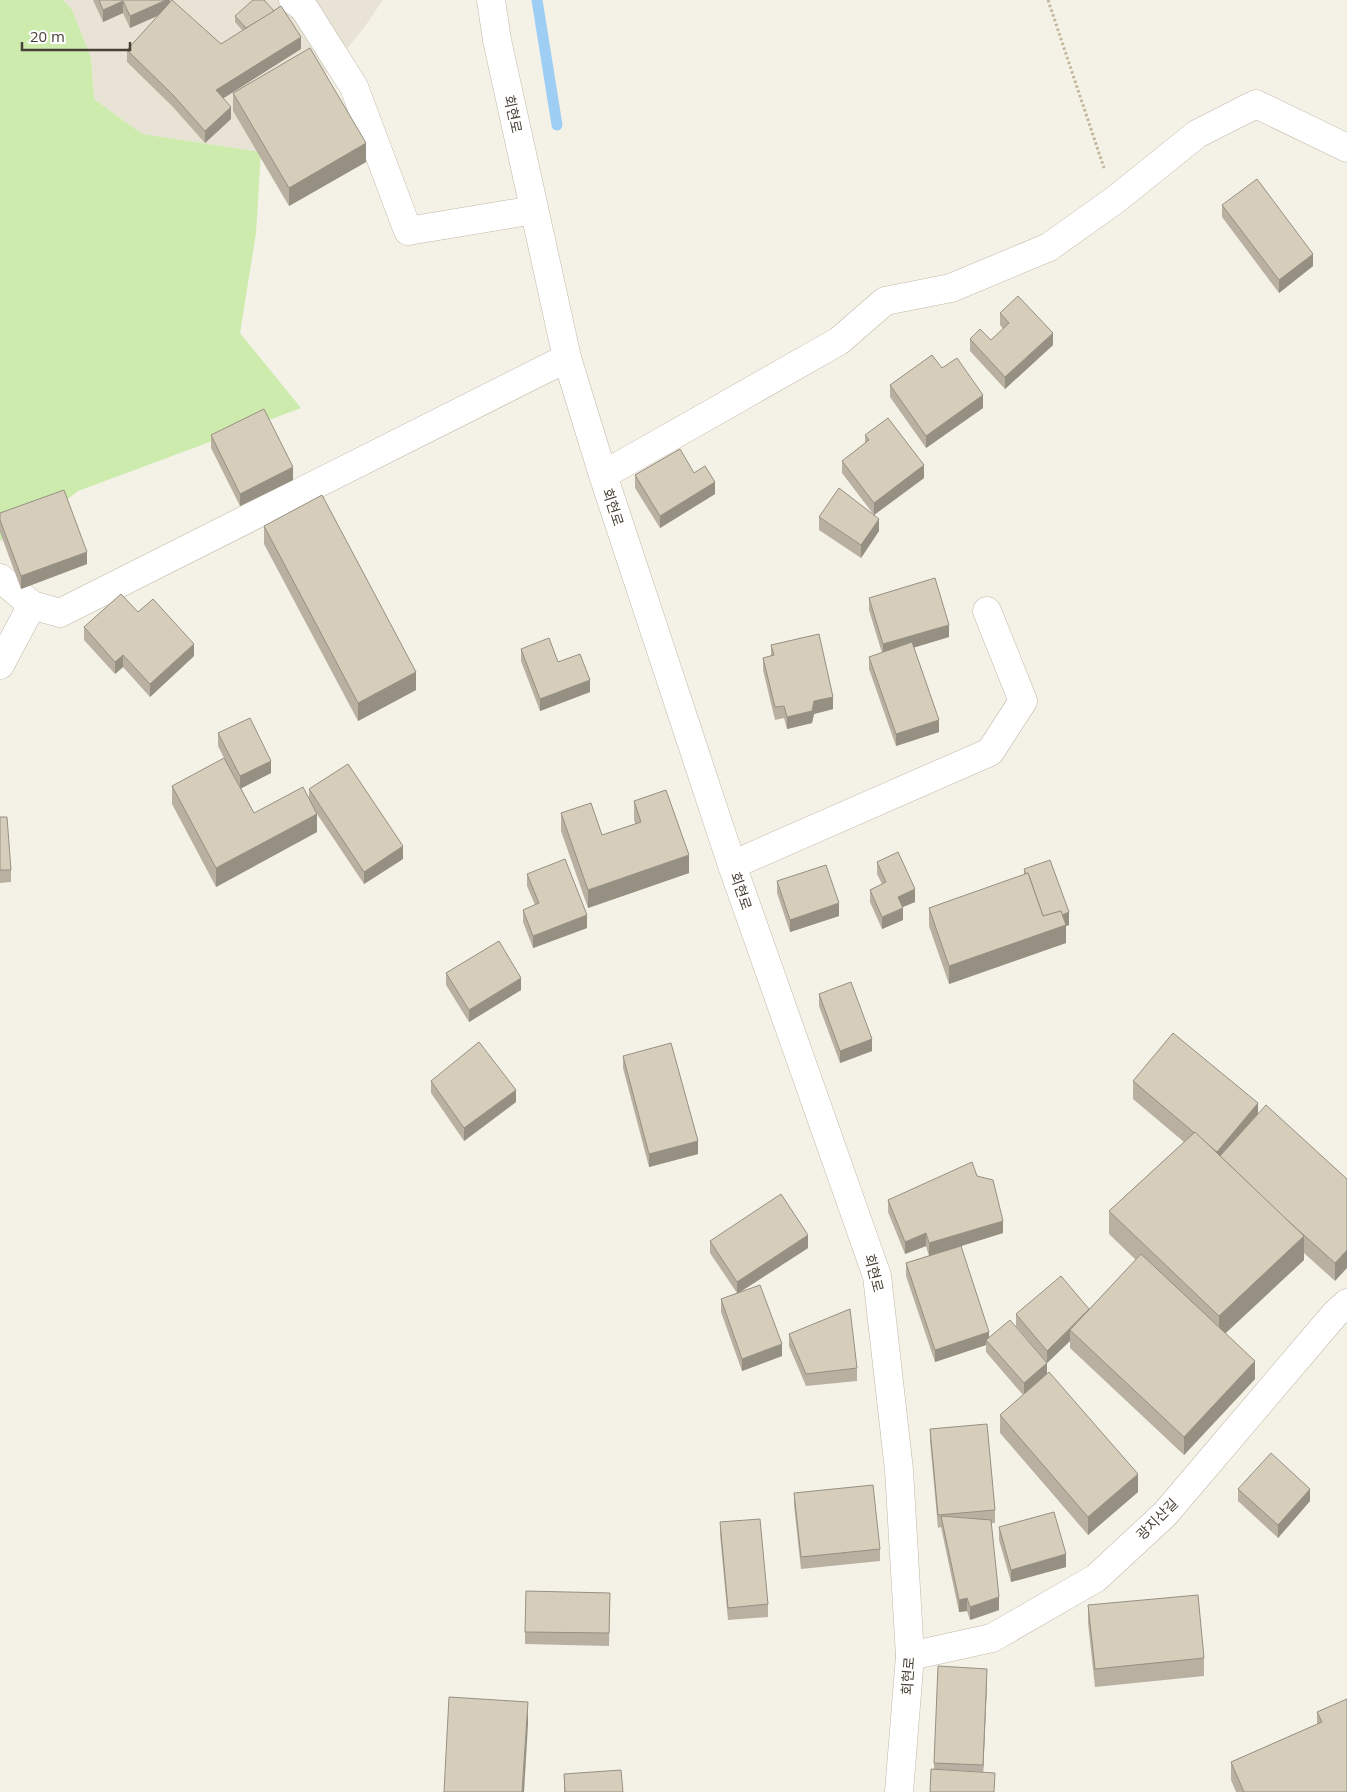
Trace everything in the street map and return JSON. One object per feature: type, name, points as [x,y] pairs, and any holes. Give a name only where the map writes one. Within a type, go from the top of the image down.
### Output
[{"type":"street","points":[[293,0],[304,8],[354,86],[408,230],[534,210]]},
{"type":"street","name":"회현로","points":[[491,0],[497,40],[567,358],[603,475],[732,865],[877,1276],[899,1470],[910,1656],[899,1792]]},
{"type":"street","points":[[603,475],[839,341],[885,300],[951,288],[1049,247],[1115,200],[1196,134],[1256,104],[1347,148]]},
{"type":"street","points":[[0,578],[32,605],[60,613],[567,358]]},
{"type":"street","points":[[0,666],[32,605]]},
{"type":"street","points":[[732,865],[990,752],[1022,701],[987,612]]},
{"type":"street","name":"광지산길","points":[[910,1656],[992,1638],[1096,1578],[1165,1514],[1335,1314],[1347,1303]]},
{"type":"path","points":[[1048,0],[1115,200]]},
{"type":"shaded area","points":[[63,0],[383,0],[363,29],[261,152],[142,134],[94,99],[91,58],[72,10]]},
{"type":"green space","points":[[0,0],[63,0],[72,10],[91,58],[94,99],[142,134],[261,152],[256,233],[240,333],[301,408],[78,491],[64,502],[0,541]]},
{"type":"building","points":[[99,0],[166,0],[130,16],[123,1],[103,10]]},
{"type":"building","points":[[172,0],[221,44],[281,6],[301,37],[216,90],[231,107],[205,131],[173,95],[127,50]]},
{"type":"building","points":[[253,0],[264,0],[274,11],[246,28],[235,16]]},
{"type":"building","points":[[310,48],[366,143],[289,188],[233,93]]},
{"type":"building","points":[[1257,179],[1313,254],[1279,280],[1222,205]]},
{"type":"building","points":[[1018,296],[1053,333],[1005,377],[970,339],[980,329],[991,340],[1009,323],[1000,313]]},
{"type":"building","points":[[932,355],[942,368],[957,358],[983,395],[926,436],[890,385]]},
{"type":"building","points":[[264,409],[293,467],[240,494],[211,435]]},
{"type":"building","points":[[888,418],[924,465],[874,503],[842,461],[869,440],[865,435]]},
{"type":"building","points":[[680,449],[694,473],[705,466],[715,482],[660,516],[635,475]]},
{"type":"building","points":[[839,488],[879,519],[861,545],[819,517]]},
{"type":"building","points":[[64,490],[87,552],[21,576],[0,520],[0,513]]},
{"type":"building","points":[[322,495],[416,672],[358,703],[264,526]]},
{"type":"building","points":[[935,578],[949,625],[883,644],[869,598]]},
{"type":"building","points":[[121,594],[138,612],[153,599],[194,644],[150,684],[123,655],[115,662],[84,627]]},
{"type":"building","points":[[819,634],[833,697],[814,701],[812,711],[787,717],[784,706],[775,707],[763,658],[774,655],[771,645]]},
{"type":"building","points":[[549,638],[558,662],[580,654],[590,680],[540,699],[521,649]]},
{"type":"building","points":[[912,642],[939,720],[896,734],[869,657]]},
{"type":"building","points":[[250,718],[271,761],[240,776],[218,733]]},
{"type":"building","points":[[224,758],[254,813],[303,787],[317,814],[216,868],[172,786]]},
{"type":"building","points":[[348,764],[403,846],[364,872],[309,789]]},
{"type":"building","points":[[666,790],[689,855],[588,890],[561,813],[591,803],[602,835],[641,822],[634,801]]},
{"type":"building","points":[[0,817],[7,817],[11,870],[0,870]]},
{"type":"building","points":[[898,852],[915,889],[898,897],[903,908],[882,917],[870,890],[886,882],[877,862]]},
{"type":"building","points":[[565,859],[587,915],[533,936],[523,910],[539,903],[527,874]]},
{"type":"building","points":[[1050,860],[1069,912],[1062,915],[1061,911],[1043,916],[1028,873],[1026,874],[1024,869]]},
{"type":"building","points":[[826,865],[839,903],[790,920],[777,881]]},
{"type":"building","points":[[1028,873],[1043,916],[1061,911],[1066,925],[949,966],[929,908]]},
{"type":"building","points":[[499,941],[521,978],[469,1010],[446,973]]},
{"type":"building","points":[[851,982],[872,1039],[840,1051],[819,994]]},
{"type":"building","points":[[1173,1033],[1258,1103],[1217,1152],[1133,1081]]},
{"type":"building","points":[[479,1042],[516,1090],[464,1128],[431,1081]]},
{"type":"building","points":[[671,1043],[698,1141],[649,1154],[623,1056]]},
{"type":"building","points":[[1266,1105],[1347,1179],[1347,1250],[1335,1263],[1220,1156]]},
{"type":"building","points":[[1195,1132],[1304,1236],[1219,1316],[1109,1211]]},
{"type":"building","points":[[972,1162],[977,1176],[993,1180],[1003,1221],[929,1243],[926,1233],[905,1242],[888,1200]]},
{"type":"building","points":[[781,1194],[808,1235],[737,1282],[710,1241]]},
{"type":"building","points":[[961,1246],[989,1332],[935,1350],[906,1263]]},
{"type":"building","points":[[1141,1254],[1255,1361],[1184,1437],[1070,1330]]},
{"type":"building","points":[[1061,1276],[1089,1309],[1047,1351],[1016,1314]]},
{"type":"building","points":[[760,1285],[782,1344],[742,1359],[721,1299]]},
{"type":"building","points":[[850,1309],[857,1368],[806,1374],[789,1334]]},
{"type":"building","points":[[1010,1320],[1047,1363],[1024,1383],[986,1340]]},
{"type":"building","points":[[1049,1372],[1138,1474],[1088,1517],[1000,1415]]},
{"type":"building","points":[[987,1424],[995,1510],[938,1515],[930,1429]]},
{"type":"building","points":[[1271,1453],[1310,1489],[1278,1525],[1238,1489]]},
{"type":"building","points":[[873,1485],[880,1549],[801,1557],[794,1493]]},
{"type":"building","points":[[1054,1512],[1066,1554],[1011,1570],[999,1527]]},
{"type":"building","points":[[941,1516],[991,1520],[999,1597],[970,1607],[967,1598],[959,1600]]},
{"type":"building","points":[[760,1519],[768,1604],[728,1608],[720,1522]]},
{"type":"building","points":[[526,1591],[610,1593],[609,1633],[525,1632]]},
{"type":"building","points":[[1198,1595],[1204,1658],[1095,1669],[1088,1605]]},
{"type":"building","points":[[938,1666],[987,1669],[983,1765],[934,1763]]},
{"type":"building","points":[[449,1697],[528,1702],[522,1792],[444,1792]]},
{"type":"building","points":[[1347,1699],[1347,1792],[1244,1792],[1231,1762],[1322,1722],[1317,1712]]},
{"type":"building","points":[[931,1769],[995,1773],[994,1792],[930,1792]]},
{"type":"building","points":[[621,1770],[623,1792],[565,1792],[564,1774]]},
{"type":"waterway","points":[[537,0],[557,125]]}]
